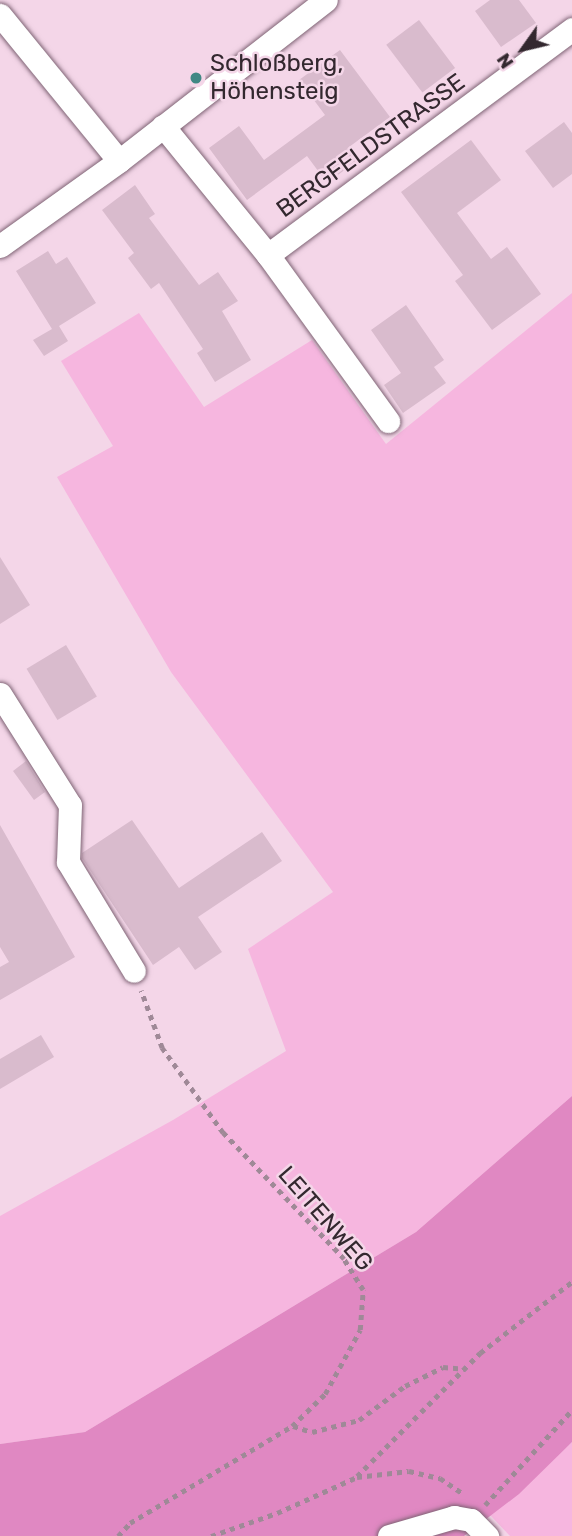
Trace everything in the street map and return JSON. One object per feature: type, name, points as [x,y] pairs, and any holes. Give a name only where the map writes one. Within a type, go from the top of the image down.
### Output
[{"type":"street","points":[[0,246],[120,160],[326,0]]},
{"type":"street","points":[[0,15],[120,160]]},
{"type":"street","name":"BERGFELDSTRASSE","points":[[268,255],[572,29]]},
{"type":"street","points":[[163,126],[268,255],[388,421]]},
{"type":"street","points":[[0,694],[70,805],[68,862],[134,971]]},
{"type":"street","points":[[389,1536],[431,1520],[479,1528]]},
{"type":"path","name":"LEITENWEG","points":[[118,1536],[141,1516],[292,1426],[325,1394],[348,1358],[360,1330],[363,1290],[344,1259],[223,1133],[162,1048],[134,971]]},
{"type":"path","points":[[356,1477],[464,1369],[572,1282]]},
{"type":"path","points":[[292,1426],[312,1432],[359,1420],[405,1386],[443,1367],[464,1369]]},
{"type":"path","points":[[211,1536],[277,1513],[356,1477],[409,1471],[440,1478],[463,1493],[479,1528],[572,1410]]},
{"type":"shaded area","points":[[572,293],[572,1096],[416,1232],[85,1432],[0,1444],[0,1216],[173,1120],[286,1051],[248,949],[333,892],[171,672],[57,477],[113,446],[61,361],[139,313],[204,407],[312,340],[386,444]]},
{"type":"shaded area","points":[[572,1096],[572,1442],[519,1494],[464,1536],[0,1536],[0,1444],[85,1432],[416,1232]]},
{"type":"shaded area","points":[[572,1442],[572,1536],[510,1536],[490,1515]]},
{"type":"building","points":[[490,0],[519,0],[536,23],[501,47],[475,11]]},
{"type":"building","points":[[419,20],[455,68],[422,93],[386,45]]},
{"type":"building","points":[[340,50],[390,117],[349,147],[358,160],[327,183],[307,156],[247,200],[209,148],[239,126],[264,160],[325,115],[299,80]]},
{"type":"building","points":[[564,122],[572,133],[572,174],[553,188],[525,151]]},
{"type":"building","points":[[471,140],[501,180],[457,213],[491,259],[507,247],[541,294],[492,330],[455,281],[463,275],[401,192]]},
{"type":"building","points":[[135,185],[155,214],[149,218],[199,285],[218,272],[238,301],[222,311],[251,360],[215,382],[197,353],[203,349],[159,283],[151,289],[128,258],[134,253],[102,210]]},
{"type":"building","points":[[48,251],[56,264],[67,257],[96,303],[59,326],[68,341],[44,356],[33,340],[52,329],[16,271]]},
{"type":"building","points":[[406,305],[444,360],[434,367],[446,383],[403,413],[384,385],[401,373],[371,330]]},
{"type":"building","points":[[0,557],[30,605],[0,624]]},
{"type":"building","points":[[66,645],[97,696],[57,720],[27,669]]},
{"type":"building","points":[[26,761],[45,792],[34,800],[13,771]]},
{"type":"building","points":[[132,820],[179,888],[262,832],[282,861],[198,917],[222,952],[195,970],[179,947],[153,965],[82,858],[82,853]]},
{"type":"building","points":[[0,825],[75,957],[0,1000],[0,967],[9,962],[0,947]]},
{"type":"building","points":[[41,1035],[54,1057],[0,1089],[0,1059]]},
{"type":"place","name":"Schloßberg, Höhensteig","points":[[196,78]]}]
